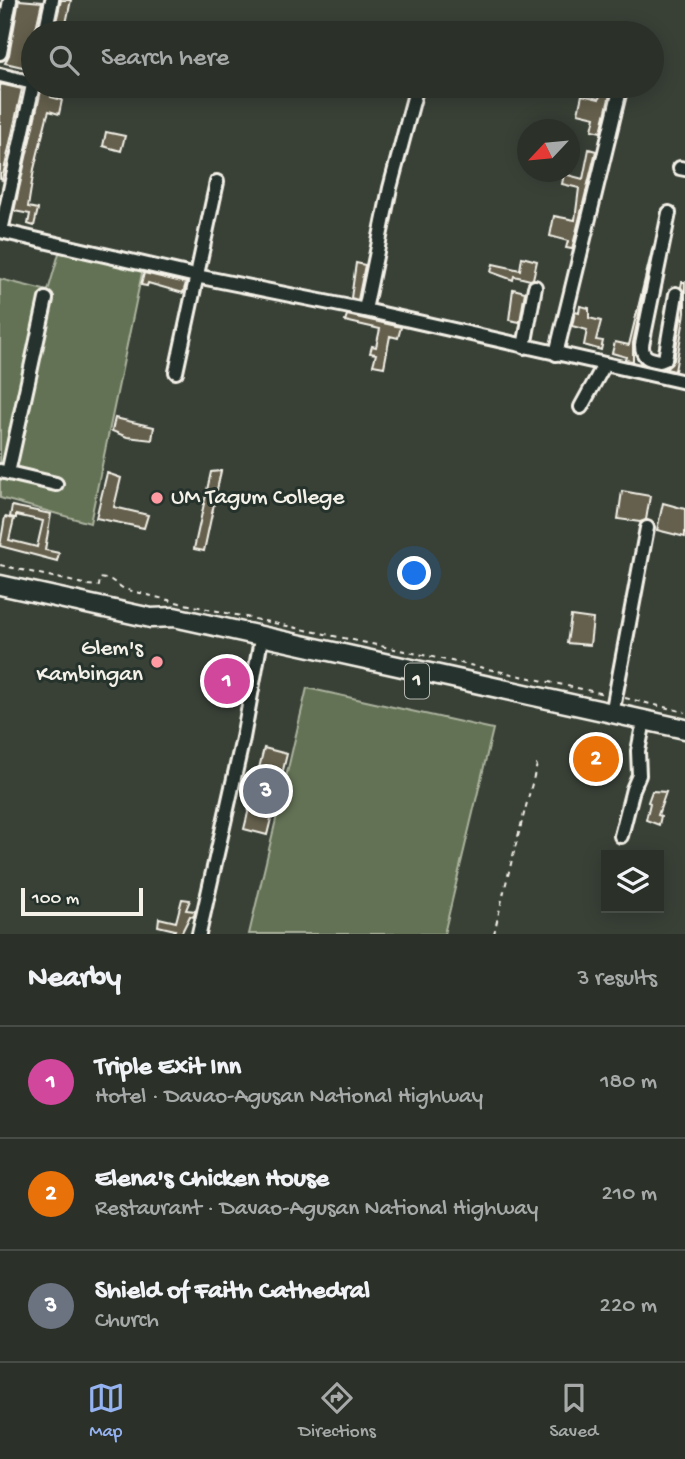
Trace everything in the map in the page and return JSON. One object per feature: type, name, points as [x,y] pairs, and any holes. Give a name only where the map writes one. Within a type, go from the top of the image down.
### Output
[{"type":"highway","name":"1","points":[[0,585],[151,618],[173,628],[260,645],[293,647],[612,714],[685,740]]},
{"type":"highway","name":"1","points":[[151,618],[174,617],[293,647],[643,726],[685,729]]},
{"type":"street","points":[[0,53],[10,0]]},
{"type":"street","points":[[47,21],[52,0]]},
{"type":"street","points":[[0,75],[21,81]]},
{"type":"street","points":[[30,98],[1,231],[685,382]]},
{"type":"street","points":[[365,310],[390,188],[413,98]]},
{"type":"street","points":[[556,354],[618,98]]},
{"type":"street","points":[[176,372],[217,181]]},
{"type":"street","points":[[669,213],[642,345],[643,355],[651,359],[665,359],[676,294]]},
{"type":"street","points":[[524,347],[535,287]]},
{"type":"street","points":[[46,299],[4,472],[56,484]]},
{"type":"street","points":[[648,374],[651,359]]},
{"type":"street","points":[[581,407],[604,365]]},
{"type":"street","points":[[612,714],[647,528]]},
{"type":"street","points":[[199,934],[243,738],[260,645]]},
{"type":"street","points":[[621,836],[639,775],[638,751],[643,726]]},
{"type":"path","points":[[0,565],[88,585],[99,586],[100,578],[111,580],[124,589],[180,603],[685,712]]},
{"type":"path","points":[[494,934],[538,761]]},
{"type":"green space","points":[[60,250],[143,268],[90,523],[0,498],[0,279],[48,291]]},
{"type":"green space","points":[[307,688],[493,729],[444,934],[249,934]]},
{"type":"building","points":[[19,0],[42,2],[38,21],[21,21],[21,67],[5,63],[9,55]]},
{"type":"building","points":[[61,0],[71,0],[67,21],[56,21]]},
{"type":"building","points":[[0,84],[21,89],[21,94],[2,180]]},
{"type":"building","points":[[39,98],[62,100],[59,114],[49,111],[34,169],[28,207],[38,209],[34,226],[28,224],[30,214],[14,211]]},
{"type":"building","points":[[581,98],[609,98],[601,132],[592,130],[595,117],[578,113]]},
{"type":"building","points":[[106,132],[125,136],[121,151],[103,146]]},
{"type":"building","points":[[589,149],[596,151],[572,249],[566,248],[568,241],[550,236],[554,216],[575,220],[579,188],[562,184],[580,182],[580,178],[583,179]]},
{"type":"building","points":[[653,246],[633,343],[633,361],[625,360],[626,357],[612,353],[615,342],[629,345]]},
{"type":"building","points":[[522,257],[537,261],[533,279],[514,276],[513,280],[491,272],[493,264],[520,270]]},
{"type":"building","points":[[356,263],[365,265],[358,300],[351,298]]},
{"type":"building","points":[[144,273],[186,283],[183,293],[148,283],[147,286],[141,285]]},
{"type":"building","points":[[682,282],[685,282],[685,295],[681,287]]},
{"type":"building","points":[[513,289],[525,292],[520,322],[509,320]]},
{"type":"building","points":[[685,295],[685,313],[675,371],[666,369],[674,360]]},
{"type":"building","points":[[580,306],[589,308],[589,318],[601,321],[596,340],[603,341],[601,350],[584,345],[587,330],[572,326],[575,312],[579,313]]},
{"type":"building","points":[[347,315],[401,327],[398,338],[390,336],[384,367],[373,365],[376,354],[370,353],[372,346],[376,347],[380,329],[345,321]]},
{"type":"building","points":[[115,418],[154,427],[152,440],[127,437],[112,431]]},
{"type":"building","points":[[221,471],[204,551],[194,549],[211,472]]},
{"type":"building","points":[[107,473],[121,478],[114,507],[148,515],[144,528],[96,518]]},
{"type":"building","points":[[622,491],[650,496],[646,520],[640,522],[618,519]]},
{"type":"building","points":[[663,503],[685,509],[685,537],[657,530]]},
{"type":"building","points":[[12,506],[51,514],[45,550],[59,553],[57,561],[0,546],[5,517],[14,519],[9,540],[37,547],[43,521],[16,515],[16,518],[10,517]]},
{"type":"building","points":[[571,616],[593,619],[590,645],[567,643]]},
{"type":"building","points":[[264,748],[287,754],[267,835],[244,829]]},
{"type":"building","points":[[594,749],[608,753],[602,775],[588,772]]},
{"type":"building","points":[[652,791],[666,792],[658,815],[661,816],[659,825],[646,820]]},
{"type":"building","points":[[182,899],[190,900],[186,910],[195,911],[194,917],[190,916],[181,934],[173,934],[175,930],[158,926],[159,918],[176,922]]},
{"type":"place","name":"UM Tagum College","points":[[157,498]]},
{"type":"place","name":"Glem's Kambingan","points":[[157,662]]},
{"type":"place","name":"Triple Exit Inn","points":[[227,681]]},
{"type":"place","name":"Elena's Chicken House","points":[[596,759]]},
{"type":"place","name":"Shield of Faith Cathedral","points":[[266,791]]}]
